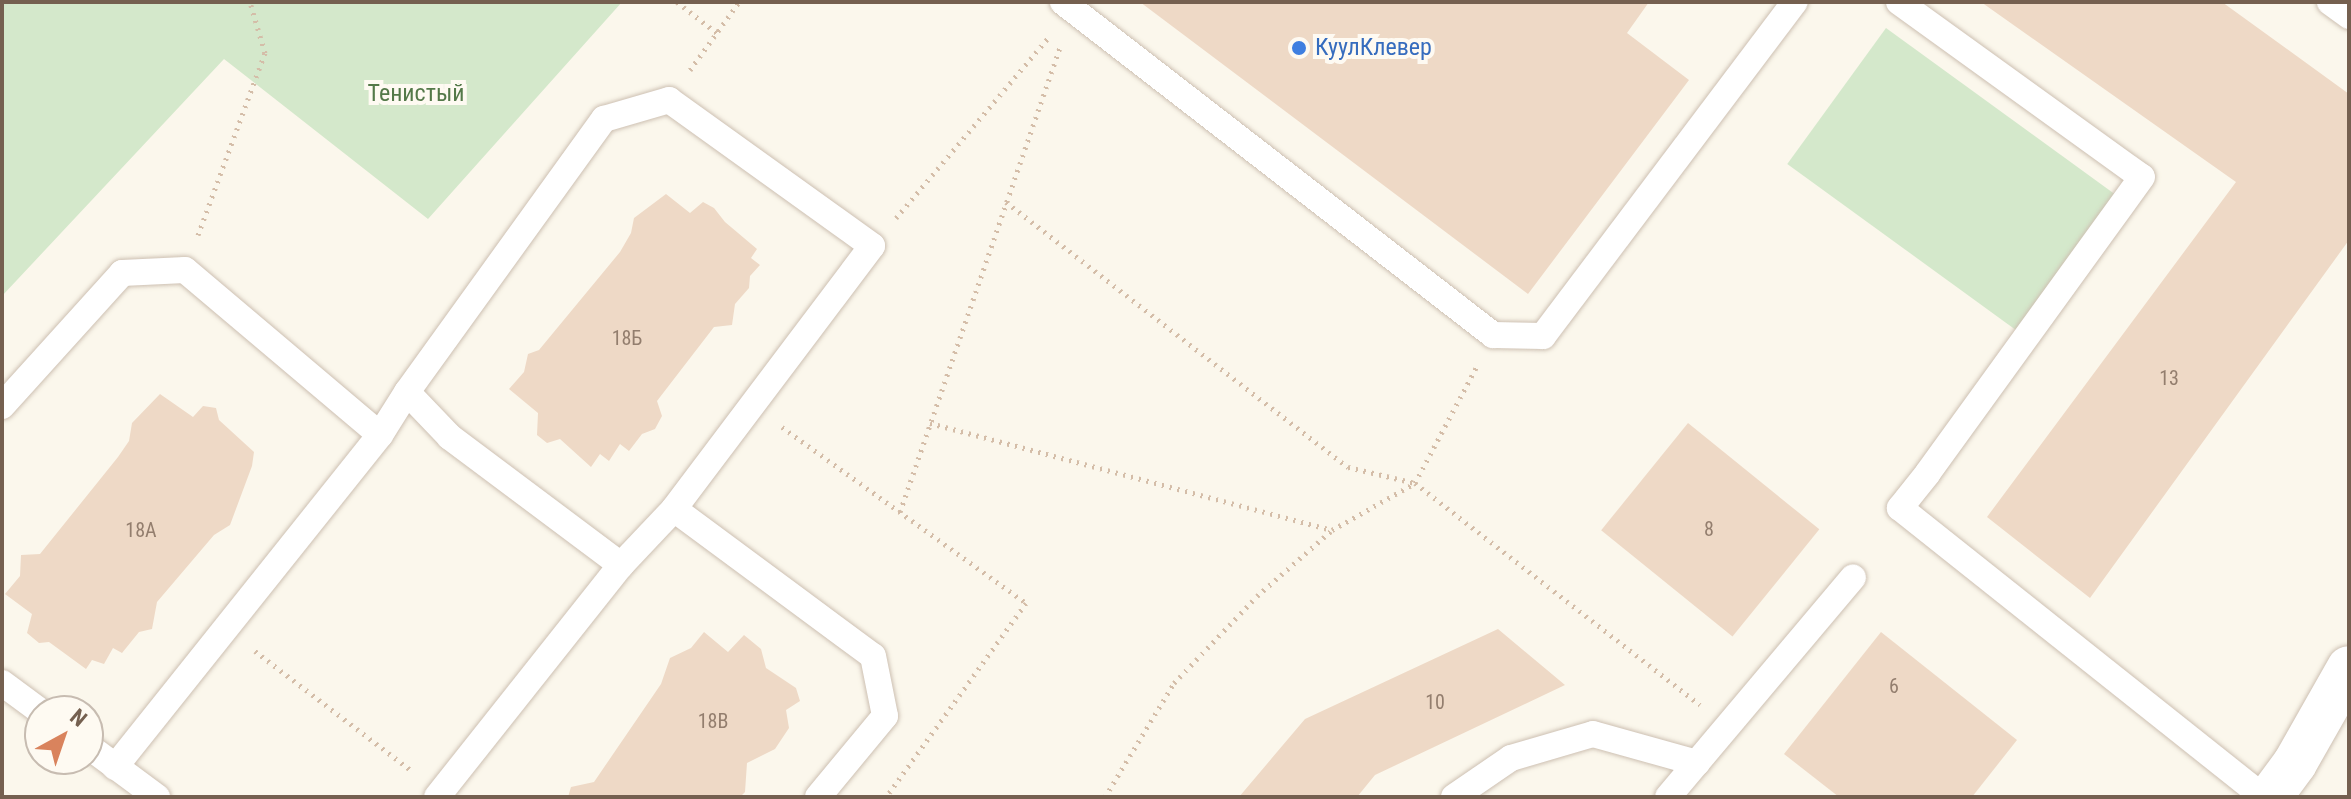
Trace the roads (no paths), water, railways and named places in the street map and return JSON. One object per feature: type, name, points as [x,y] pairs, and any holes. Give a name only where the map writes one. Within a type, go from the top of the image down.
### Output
[{"type":"street","points":[[2270,797],[2295,763],[2349,668]]},
{"type":"lane","points":[[1068,6],[1493,335],[1543,336],[1795,2]]},
{"type":"lane","points":[[1899,2],[2142,177],[1900,508],[2263,797]]},
{"type":"lane","points":[[2330,2],[2349,16]]},
{"type":"lane","points":[[115,767],[380,435],[407,392],[604,119],[669,100],[872,246],[674,509],[621,565],[438,795]]},
{"type":"lane","points":[[2,406],[122,273],[185,270],[380,435]]},
{"type":"lane","points":[[407,392],[450,437],[621,565]]},
{"type":"lane","points":[[674,509],[873,656],[885,716],[818,797]]},
{"type":"lane","points":[[1668,797],[1853,577]]},
{"type":"lane","points":[[2,683],[24,699]]},
{"type":"lane","points":[[1454,797],[1511,758],[1593,734],[1697,763]]},
{"type":"lane","points":[[104,758],[157,797]]},
{"type":"place","name":"КуулКлевер","points":[[1299,48]]},
{"type":"park label","name":"Тенистый","points":[[416,94]]}]
